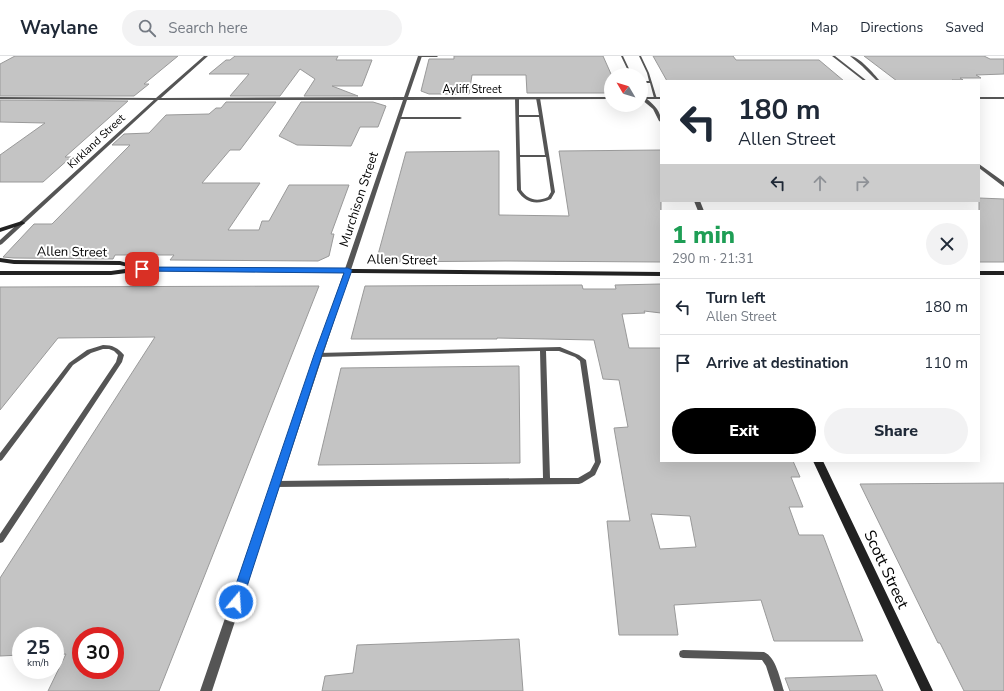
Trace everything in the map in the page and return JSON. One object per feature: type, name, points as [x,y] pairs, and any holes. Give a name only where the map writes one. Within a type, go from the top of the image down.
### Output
[{"type":"street","name":"Kirkland Street","points":[[0,243],[206,56]]},
{"type":"street","name":"Murchison Street","points":[[206,691],[420,56]]},
{"type":"street","points":[[648,97],[658,98],[655,108]]},
{"type":"street","name":"Ayliff Street","points":[[157,99],[604,98]]},
{"type":"street","points":[[980,98],[1004,98]]},
{"type":"street","points":[[648,102],[655,108],[660,119]]},
{"type":"street","points":[[980,167],[1004,185]]},
{"type":"street","points":[[0,230],[22,223]]},
{"type":"street","name":"Allen Street","points":[[0,260],[14,262],[120,263],[142,269]]},
{"type":"street","name":"Allen Street","points":[[0,273],[111,273],[142,269],[660,274]]},
{"type":"street","points":[[980,273],[1004,274]]},
{"type":"street","name":"Scott Street","points":[[818,462],[926,691]]},
{"type":"lane","points":[[420,56],[437,56]]},
{"type":"lane","points":[[622,56],[628,68]]},
{"type":"lane","points":[[640,56],[658,98]]},
{"type":"lane","points":[[833,56],[865,80]]},
{"type":"lane","points":[[851,56],[878,80]]},
{"type":"lane","points":[[857,74],[872,74]]},
{"type":"lane","points":[[0,98],[157,99]]},
{"type":"lane","points":[[517,98],[519,190],[526,199],[538,202],[550,198],[553,192],[538,98]]},
{"type":"lane","points":[[518,116],[541,116]]},
{"type":"lane","points":[[399,118],[460,118]]},
{"type":"lane","points":[[518,156],[548,156]]},
{"type":"lane","points":[[0,458],[71,364],[80,356],[94,349],[112,348],[118,350],[121,355],[119,362],[0,540]]},
{"type":"lane","points":[[275,484],[579,481],[593,473],[598,462],[583,360],[560,349],[318,355]]},
{"type":"lane","points":[[543,350],[547,481]]},
{"type":"lane","points":[[683,654],[764,656],[770,663],[779,691]]},
{"type":"building","points":[[15,56],[178,56],[144,84],[149,84],[134,96],[0,96],[0,64]]},
{"type":"building","points":[[235,56],[338,56],[336,60],[372,60],[362,86],[332,86],[358,96],[304,96],[315,79],[300,69],[280,96],[230,96],[249,74],[209,74],[226,60],[230,60]]},
{"type":"building","points":[[454,56],[603,56],[608,68],[604,68],[604,93],[527,93],[526,75],[472,75],[469,94],[429,94],[421,91],[429,59],[454,59]]},
{"type":"building","points":[[653,56],[733,56],[736,60],[819,60],[843,80],[666,80]]},
{"type":"building","points":[[864,56],[984,56],[990,59],[1004,59],[1004,74],[976,75],[981,78],[960,78],[963,80],[896,80]]},
{"type":"building","points":[[0,100],[128,101],[65,157],[71,157],[43,182],[0,182],[0,155],[45,123],[0,122]]},
{"type":"building","points":[[226,102],[276,102],[240,150],[230,150],[202,183],[260,183],[228,230],[259,230],[262,221],[269,221],[289,185],[349,185],[331,234],[334,234],[329,256],[318,261],[170,260],[174,255],[115,255],[113,259],[3,257],[34,224],[52,224],[130,145],[112,145],[124,134],[149,133],[166,115],[209,114],[216,108],[221,108]]},
{"type":"building","points":[[301,102],[373,102],[386,106],[378,127],[360,127],[351,146],[297,145],[279,136]]},
{"type":"building","points":[[660,150],[660,262],[376,262],[406,152],[499,151],[499,215],[569,216],[559,151]]},
{"type":"building","points":[[980,198],[1004,199],[1004,262],[980,262]]},
{"type":"building","points":[[660,284],[660,313],[644,311],[645,313],[622,314],[629,348],[660,348],[660,462],[793,462],[800,477],[791,477],[803,507],[789,507],[799,535],[823,535],[863,641],[774,641],[761,600],[674,605],[678,635],[619,635],[607,521],[630,521],[614,428],[628,427],[619,380],[603,379],[594,340],[497,338],[351,339],[365,286],[582,285],[583,289],[616,289],[615,285]],"holes":[[[651,514],[690,516],[696,547],[660,549]]]},
{"type":"building","points":[[319,286],[159,691],[48,691],[54,679],[64,679],[64,658],[66,654],[64,654],[64,627],[12,627],[12,655],[0,656],[0,578],[155,337],[58,338],[0,410],[0,287]]},
{"type":"building","points":[[519,366],[520,463],[318,465],[341,368]]},
{"type":"building","points":[[1004,483],[1004,691],[964,691],[940,643],[938,643],[860,484]]},
{"type":"building","points":[[519,639],[523,691],[322,691],[325,676],[353,673],[357,645]]},
{"type":"building","points":[[876,675],[883,691],[790,691],[785,678]]},
{"type":"route","points":[[142,269],[348,270],[318,355],[236,602]]}]
